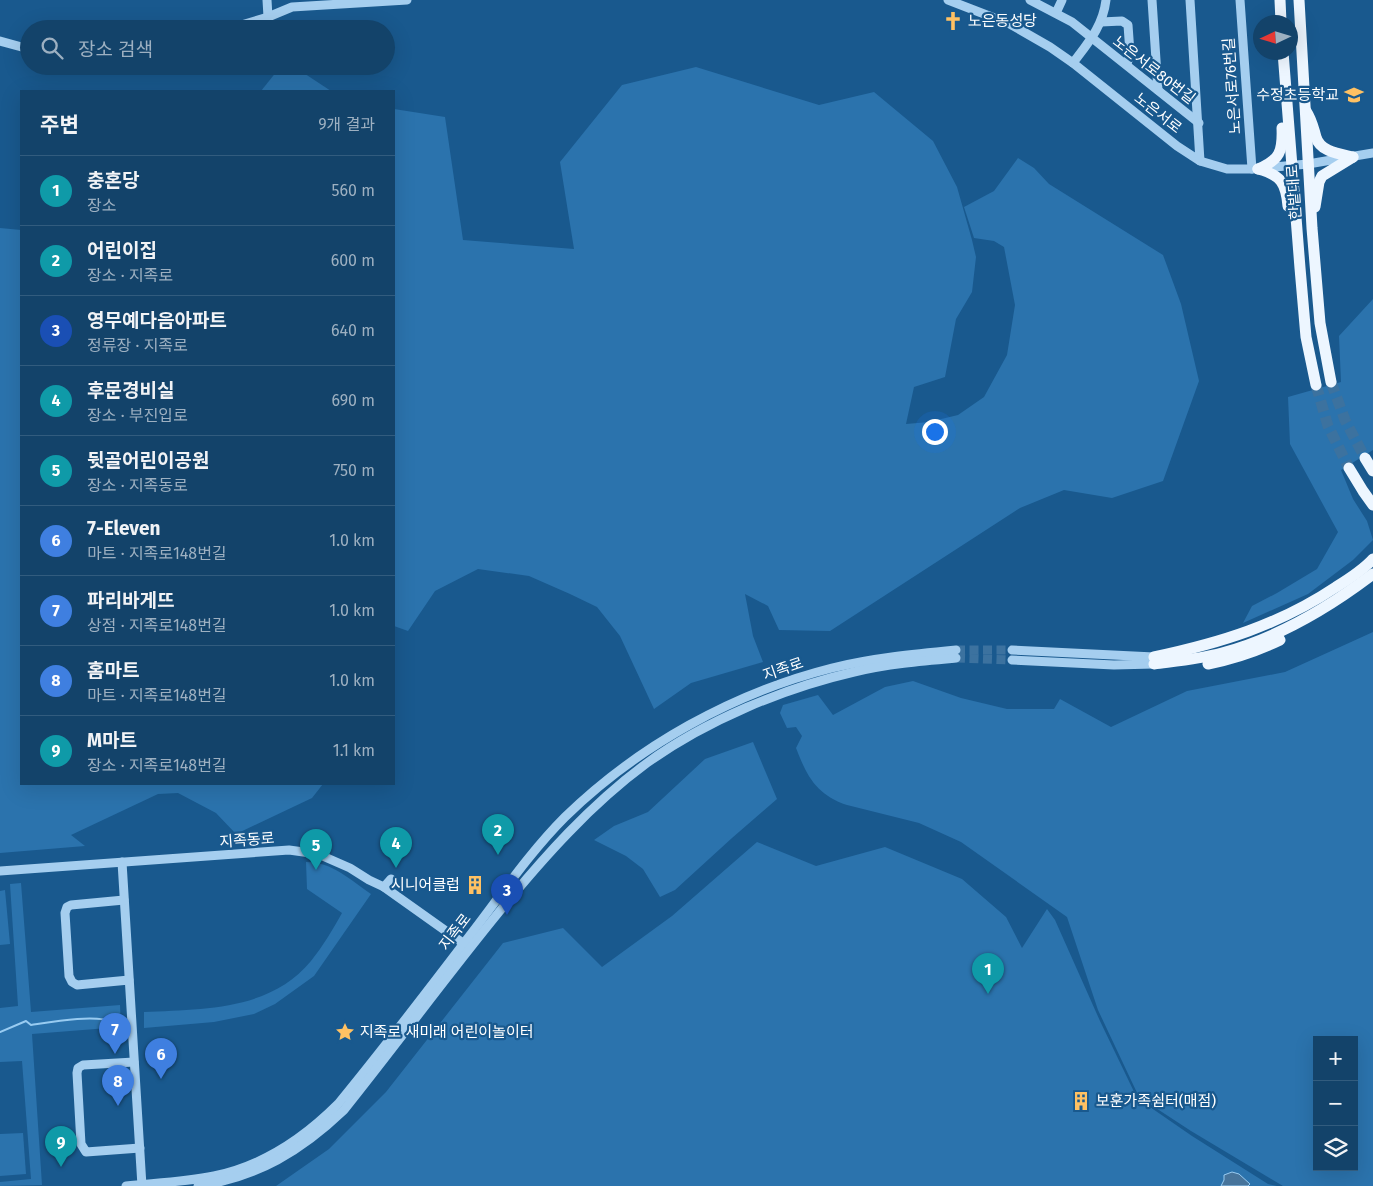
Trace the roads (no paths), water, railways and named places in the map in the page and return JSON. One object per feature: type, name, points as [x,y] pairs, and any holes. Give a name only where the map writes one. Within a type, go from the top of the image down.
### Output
[{"type":"main road","points":[[1280,0],[1281,15]]},
{"type":"main road","name":"한밭대로","points":[[1299,0],[1312,228],[1320,323],[1331,382]]},
{"type":"main road","name":"한밭대로","points":[[1284,60],[1296,228],[1306,337],[1316,385]]},
{"type":"main road","points":[[1255,169],[1274,160],[1282,147],[1282,123],[1287,102]]},
{"type":"main road","points":[[1305,110],[1312,119],[1316,138],[1323,148],[1354,157]]},
{"type":"main road","points":[[1312,228],[1319,182],[1322,176],[1354,157]]},
{"type":"main road","points":[[1255,169],[1277,176],[1283,184],[1288,208],[1296,228]]},
{"type":"main road","points":[[1365,458],[1373,471]]},
{"type":"main road","points":[[1350,468],[1373,514]]},
{"type":"main road","points":[[1363,491],[1373,505]]},
{"type":"main road","points":[[1154,661],[1273,623],[1311,604],[1347,580],[1373,559]]},
{"type":"main road","points":[[1154,661],[1226,647],[1266,632],[1314,610],[1373,567]]},
{"type":"main road","points":[[1154,661],[1212,656],[1262,640],[1290,628],[1315,614],[1373,574]]},
{"type":"main road","points":[[1154,661],[1170,667],[1194,666],[1225,661],[1263,648],[1299,632],[1331,614],[1373,583]]},
{"type":"street","points":[[267,0],[268,17]]},
{"type":"street","points":[[258,20],[306,3],[407,0]]},
{"type":"street","name":"노은서로","points":[[948,0],[968,4],[1010,24],[1073,63],[1177,146],[1200,161],[1227,169],[1255,169],[1308,164],[1373,154]]},
{"type":"street","name":"노은서로80번길","points":[[1030,0],[1072,22],[1199,123]]},
{"type":"street","points":[[1056,13],[1062,0]]},
{"type":"street","points":[[1073,63],[1092,38],[1101,22],[1106,0]]},
{"type":"street","points":[[1152,0],[1158,90]]},
{"type":"street","name":"노은서로80번길","points":[[1190,0],[1200,161]]},
{"type":"street","name":"노은서로76번길","points":[[1240,0],[1255,169]]},
{"type":"street","points":[[1101,22],[1122,21],[1128,25],[1130,53],[1127,64]]},
{"type":"street","points":[[0,41],[20,47]]},
{"type":"street","name":"지족로","points":[[198,1186],[231,1180],[262,1169],[292,1152],[326,1127],[344,1110],[466,946],[514,877],[565,818],[604,783],[675,733],[708,715],[750,696],[809,675],[887,657],[956,654]]},
{"type":"street","points":[[1012,655],[1114,665],[1154,661]]},
{"type":"street","name":"지족동로","points":[[0,871],[289,850],[318,854],[332,858],[384,887],[466,946]]},
{"type":"street","points":[[122,862],[142,1185]]},
{"type":"street","points":[[384,887],[391,879]]},
{"type":"street","points":[[124,900],[71,905],[67,907],[65,913],[69,976],[72,982],[77,985],[129,980]]},
{"type":"street","name":"지족로","points":[[126,1186],[196,1179],[229,1172],[259,1162],[306,1134],[338,1104],[466,946]]},
{"type":"street","points":[[134,1062],[83,1065],[78,1068],[81,1144],[86,1152],[140,1148]]},
{"type":"waterway","points":[[0,1032],[26,1021],[31,1025],[84,1019],[113,1022]]},
{"type":"tunnel","points":[[1331,382],[1345,420],[1365,458]]},
{"type":"tunnel","points":[[1316,385],[1328,426],[1349,468]]},
{"type":"tunnel","points":[[956,650],[1012,650]]},
{"type":"tunnel","points":[[956,658],[1012,660]]},
{"type":"place","name":"노은동성당","points":[[953,21]]},
{"type":"place","name":"수정초등학교","points":[[1354,95]]},
{"type":"place","name":"어린이집","points":[[498,855]]},
{"type":"place","name":"후문경비실","points":[[396,868]]},
{"type":"place","name":"뒷골어린이공원","points":[[316,870]]},
{"type":"place","name":"시니어클럽","points":[[475,885]]},
{"type":"place","name":"영무예다음아파트","points":[[507,915]]},
{"type":"place","name":"충혼당","points":[[988,994]]},
{"type":"place","name":"지족로 새미래 어린이놀이터","points":[[345,1032]]},
{"type":"place","name":"파리바게뜨","points":[[115,1054]]},
{"type":"place","name":"7-Eleven","points":[[161,1079]]},
{"type":"place","name":"보훈가족쉼터(매점)","points":[[1081,1101]]},
{"type":"place","name":"홈마트","points":[[118,1106]]},
{"type":"place","name":"M마트","points":[[61,1167]]}]
